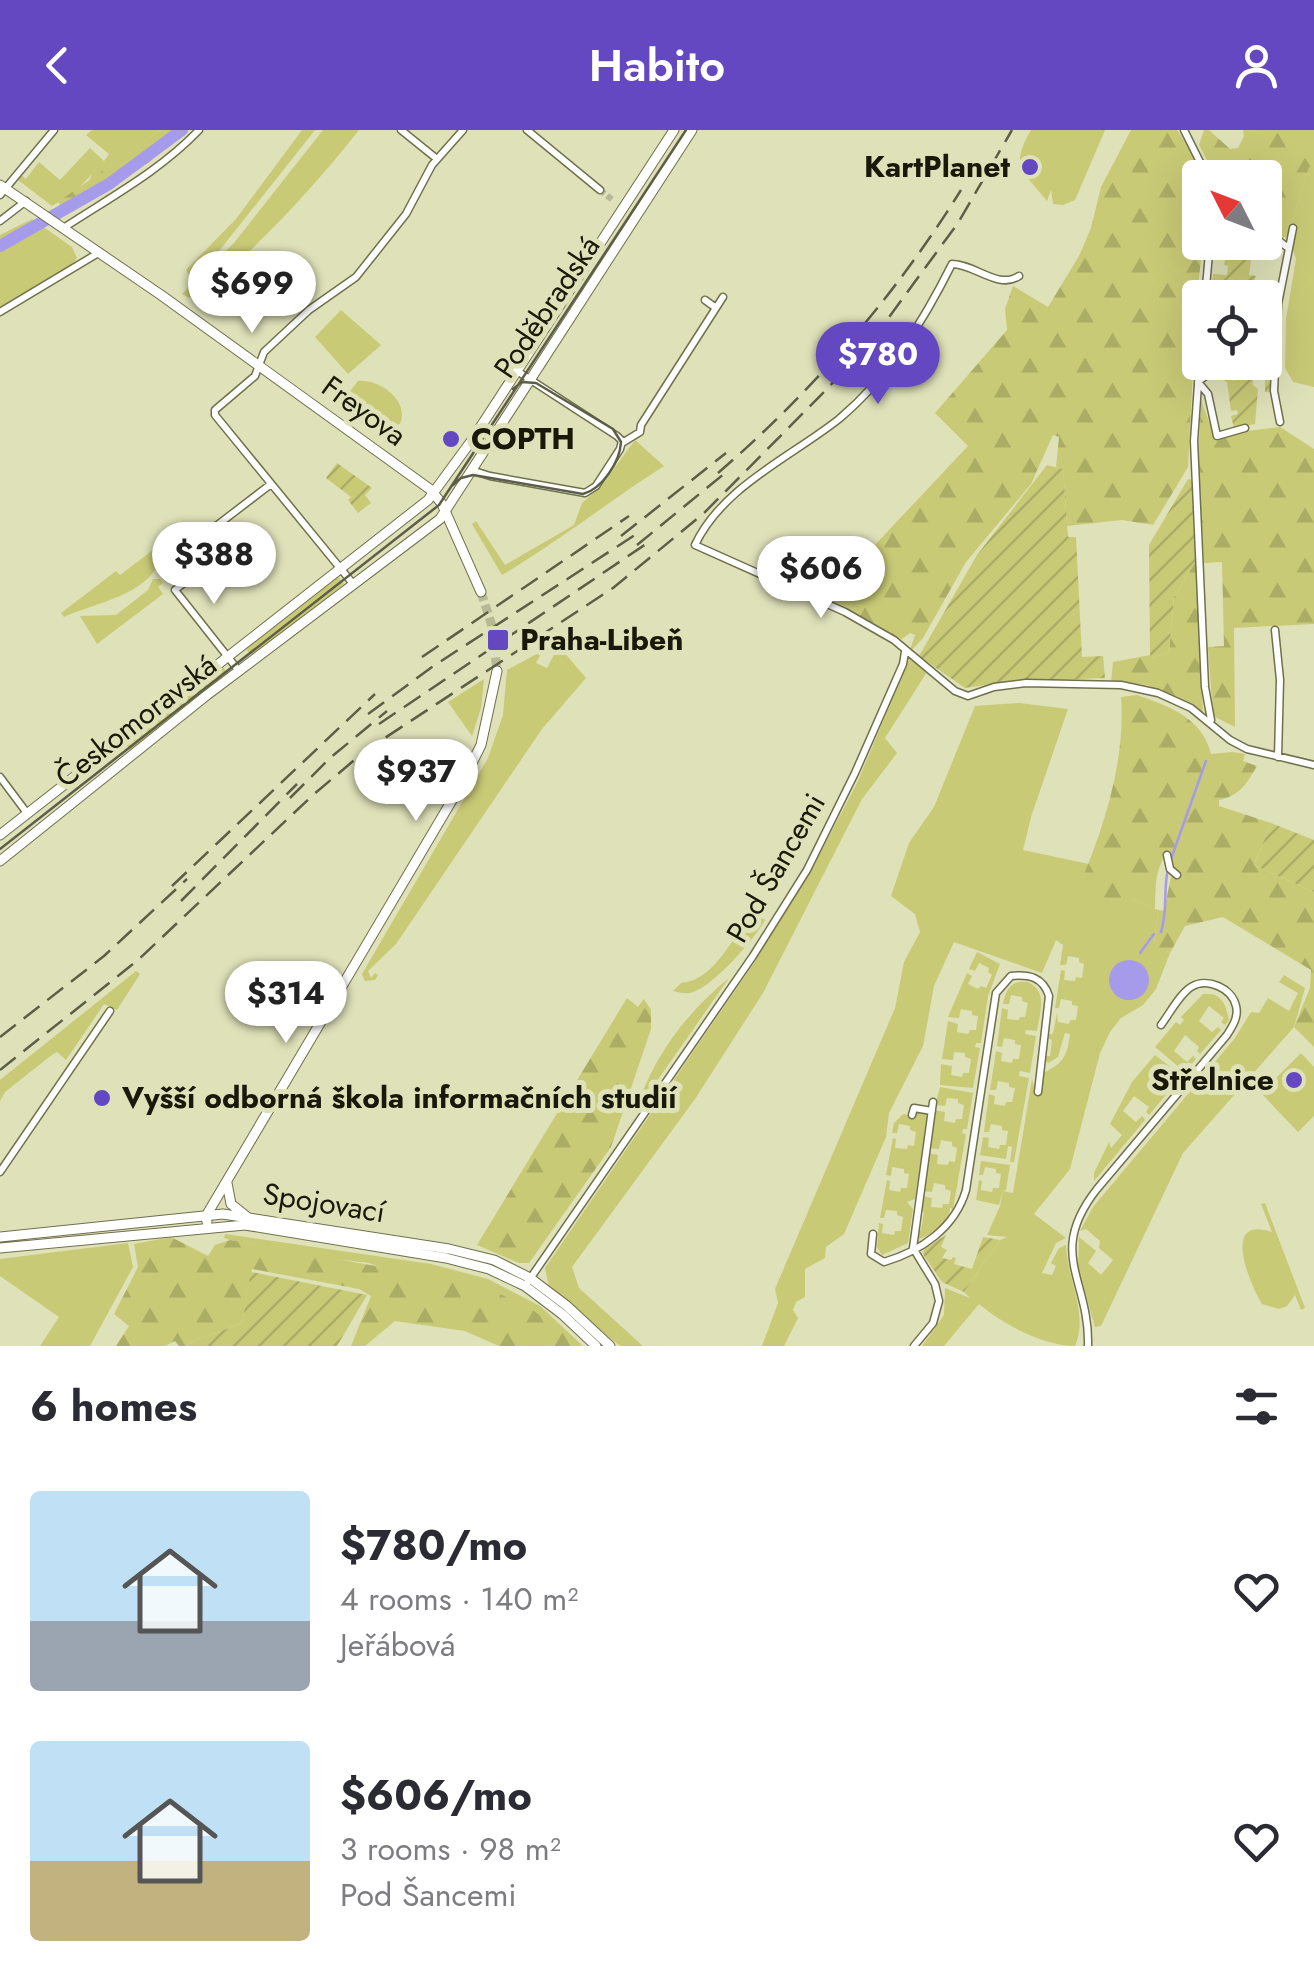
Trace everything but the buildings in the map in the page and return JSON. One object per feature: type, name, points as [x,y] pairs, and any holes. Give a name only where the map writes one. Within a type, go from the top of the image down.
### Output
[{"type":"main road","name":"Poděbradská","points":[[434,493],[674,130]]},
{"type":"main road","name":"Poděbradská","points":[[446,512],[528,379],[692,130]]},
{"type":"main road","name":"Freyova","points":[[2,189],[100,252],[434,493],[481,592]]},
{"type":"main road","name":"Českomoravská","points":[[0,835],[342,570],[434,493]]},
{"type":"main road","name":"Českomoravská","points":[[0,861],[446,512]]},
{"type":"main road","points":[[207,1221],[462,785],[482,745],[497,671]]},
{"type":"main road","points":[[227,1183],[232,1204],[246,1216]]},
{"type":"main road","name":"Spojovací","points":[[0,1248],[246,1216],[494,1260],[604,1345]]},
{"type":"main road","name":"Spojovací","points":[[0,1237],[207,1221],[446,1258],[527,1282]]},
{"type":"street","points":[[2,189],[54,130]]},
{"type":"street","points":[[61,225],[142,178],[199,130]]},
{"type":"street","points":[[401,130],[436,159]]},
{"type":"street","points":[[354,586],[215,415],[215,410],[254,376],[264,352],[309,310],[356,276],[406,214],[436,159],[463,130]]},
{"type":"street","points":[[527,130],[600,190]]},
{"type":"street","points":[[1184,130],[1199,160]]},
{"type":"street","points":[[0,221],[26,201]]},
{"type":"street","points":[[614,201],[623,209]]},
{"type":"street","points":[[1282,280],[1294,228]]},
{"type":"street","points":[[1282,243],[1287,246]]},
{"type":"street","points":[[0,312],[100,252]]},
{"type":"street","points":[[1018,276],[1011,282],[1002,282],[973,267],[952,264],[918,327],[874,387],[838,419],[740,490],[702,530],[694,545],[845,612],[894,640],[955,692],[968,696],[994,687],[1026,683],[1121,685],[1158,693],[1191,708],[1234,742],[1314,764]]},
{"type":"street","points":[[471,470],[587,492],[598,484],[621,441],[640,432],[640,425],[723,297]]},
{"type":"street","points":[[705,300],[716,308]]},
{"type":"street","points":[[517,372],[621,441]]},
{"type":"street","points":[[1275,380],[1280,422]]},
{"type":"street","points":[[1198,382],[1208,394],[1217,436],[1246,428]]},
{"type":"street","points":[[1198,382],[1195,463],[1205,687],[1211,721]]},
{"type":"street","points":[[239,671],[175,590],[193,576],[177,556],[271,484]]},
{"type":"street","points":[[1275,630],[1280,680],[1278,757]]},
{"type":"street","name":"Pod Šancemi","points":[[527,1282],[753,956],[806,870],[864,754],[905,652]]},
{"type":"street","points":[[0,777],[28,814]]},
{"type":"street","points":[[1167,856],[1170,869],[1177,875]]},
{"type":"street","points":[[873,1234],[870,1249],[878,1260],[894,1259],[938,1235],[963,1202],[996,993],[1012,976],[1034,976],[1049,996],[1038,1092]]},
{"type":"street","points":[[1088,1346],[1087,1323],[1072,1258],[1071,1242],[1079,1215],[1227,1036],[1236,1017],[1236,1006],[1223,988],[1211,983],[1198,984],[1188,988],[1161,1025]]},
{"type":"street","points":[[0,1172],[110,1011]]},
{"type":"street","points":[[912,1115],[914,1108],[932,1106],[913,1248],[935,1284],[940,1301],[936,1317],[914,1346]]},
{"type":"street","points":[[907,1202],[917,1204]]},
{"type":"green space","points":[[92,130],[161,130],[89,181],[92,174],[74,193],[52,206],[18,180],[21,175],[26,179],[39,162],[60,180],[90,148],[104,161],[109,154],[86,135]]},
{"type":"green space","points":[[161,130],[189,130],[148,163],[66,212],[58,202]]},
{"type":"green space","points":[[302,130],[315,130],[219,251],[190,277],[186,270],[236,219]]},
{"type":"green space","points":[[323,130],[359,130],[304,196],[223,276],[202,295],[199,292],[189,298],[182,294],[234,243]]},
{"type":"green space","points":[[1031,130],[1105,130],[1075,200],[1053,204],[1051,190],[1047,201],[1026,175],[1020,161]]},
{"type":"green space","points":[[1131,130],[1177,130],[1194,158],[1182,160],[1182,260],[1201,260],[1199,280],[1182,280],[1182,380],[1193,380],[1188,467],[1153,525],[1122,520],[1067,526],[1063,469],[1056,467],[1059,437],[1053,435],[1031,484],[966,562],[923,638],[909,653],[915,635],[895,638],[825,598],[968,446],[935,413],[1007,330],[1005,309],[1013,286],[1048,307],[1079,256],[1101,187]]},
{"type":"green space","points":[[1204,130],[1230,149],[1238,148],[1243,130],[1314,130],[1314,165],[1309,167],[1288,236],[1282,238],[1282,160],[1207,160],[1199,145]]},
{"type":"green space","points":[[1314,165],[1314,387],[1293,382],[1285,368],[1286,319],[1296,259],[1288,236],[1309,166]]},
{"type":"green space","points":[[32,219],[72,247],[77,258],[72,265],[0,307],[0,235]]},
{"type":"green space","points":[[1225,260],[1251,260],[1249,275],[1256,276],[1255,280],[1212,280],[1213,274],[1227,275],[1228,266],[1224,265]]},
{"type":"green space","points":[[341,310],[381,345],[348,374],[315,337]]},
{"type":"green space","points":[[1224,380],[1253,380],[1258,389],[1255,424],[1234,428],[1231,416],[1238,414],[1237,410],[1231,411]]},
{"type":"green space","points":[[1265,380],[1271,380],[1270,392],[1265,392]]},
{"type":"green space","points":[[358,381],[367,381],[391,393],[401,407],[400,424],[382,429],[352,409],[347,395]]},
{"type":"green space","points":[[1201,400],[1216,441],[1246,431],[1280,427],[1314,449],[1314,624],[1234,628],[1235,727],[1213,716],[1208,647],[1224,646],[1222,562],[1204,563],[1198,464]]},
{"type":"green space","points":[[635,440],[664,466],[502,575],[472,524],[476,521],[505,565],[574,525],[582,503],[601,486]]},
{"type":"green space","points":[[337,463],[372,488],[365,495],[371,503],[358,513],[348,500],[351,497],[326,478]]},
{"type":"green space","points":[[1047,465],[1063,469],[1068,537],[1076,537],[1082,657],[1103,656],[1105,678],[1006,682],[965,688],[919,656],[977,555]]},
{"type":"green space","points":[[1188,479],[1192,480],[1196,561],[1174,597],[1169,652],[1153,658],[1149,545]]},
{"type":"green space","points":[[153,550],[160,550],[157,565],[138,586],[64,617],[61,613],[116,571],[120,575]]},
{"type":"green space","points":[[1196,561],[1203,712],[1147,685],[1111,682],[1113,662],[1150,655],[1153,658],[1169,652],[1174,597]]},
{"type":"green space","points":[[338,577],[344,584],[252,656],[246,649]]},
{"type":"green space","points":[[153,579],[163,583],[158,587],[163,594],[97,644],[80,616],[116,615],[148,590]]},
{"type":"green space","points":[[557,643],[547,654],[542,652],[536,663],[547,668],[555,653],[562,650],[586,678],[542,729],[396,944],[368,971],[371,978],[375,973],[378,975],[375,980],[365,981],[362,974],[488,758],[503,715],[507,670]]},
{"type":"green space","points":[[909,659],[927,672],[885,738],[897,753],[862,799],[763,993],[695,1099],[572,1267],[579,1288],[643,1346],[621,1346],[549,1287],[545,1268],[754,963],[809,875],[858,781]]},
{"type":"green space","points":[[223,667],[228,674],[131,751],[126,744]]},
{"type":"green space","points":[[484,679],[481,708],[472,736],[448,702]]},
{"type":"green space","points":[[1137,695],[1173,709],[1193,723],[1211,754],[1245,754],[1243,761],[1257,766],[1242,788],[1219,800],[1219,806],[1271,823],[1254,865],[1314,892],[1314,1047],[1294,1027],[1310,988],[1311,970],[1223,917],[1185,926],[1170,953],[1154,945],[1158,910],[1164,911],[1171,877],[1180,873],[1173,867],[1168,850],[1158,872],[1155,909],[1132,899],[1123,916],[1074,898],[1110,800],[1120,749],[1121,697]]},
{"type":"green space","points":[[1019,703],[1068,709],[1023,850],[1089,864],[1075,898],[1132,899],[1158,910],[1154,944],[1170,953],[1156,989],[1110,1032],[1100,1053],[1070,1169],[1034,1214],[1066,1238],[1056,1243],[1042,1273],[1052,1275],[1056,1266],[1051,1263],[1059,1248],[1066,1245],[1079,1309],[1075,1346],[1024,1332],[979,1304],[944,1346],[922,1346],[944,1315],[945,1288],[970,1298],[964,1292],[1000,1240],[1007,1237],[987,1235],[1000,1206],[1003,1190],[999,1205],[976,1200],[979,1180],[981,1190],[992,1192],[999,1188],[1001,1174],[985,1167],[983,1175],[979,1175],[981,1161],[1010,1165],[1003,1191],[1013,1193],[1032,1079],[1035,1091],[1041,1090],[1043,1073],[1056,1066],[1066,1053],[1070,1034],[1065,1033],[1058,1057],[1048,1063],[1044,1060],[1050,1056],[1052,1040],[1048,1034],[1053,1034],[1057,1013],[1058,1022],[1069,1024],[1076,1020],[1078,1006],[1072,1005],[1072,1001],[1061,999],[1059,1008],[1055,1008],[1061,970],[1065,971],[1064,980],[1075,981],[1076,977],[1082,978],[1084,964],[1079,958],[1068,956],[1066,965],[1060,965],[1063,945],[1056,940],[1042,973],[954,942],[934,986],[923,1046],[889,1113],[886,1137],[844,1234],[826,1247],[825,1258],[805,1269],[805,1297],[796,1302],[793,1310],[798,1318],[784,1346],[762,1346],[778,1303],[775,1289],[895,1008],[904,962],[920,932],[915,914],[891,896],[909,843],[934,807],[975,706]]},
{"type":"green space","points":[[1271,823],[1314,840],[1314,892],[1254,865]]},
{"type":"green space","points":[[759,916],[765,920],[760,928],[720,973],[690,993],[673,991],[715,965],[739,933]]},
{"type":"green space","points":[[977,952],[1000,964],[988,996],[981,1043],[975,1047],[980,1048],[973,1088],[940,1085],[941,1064],[952,1066],[951,1075],[962,1077],[969,1073],[971,1059],[965,1053],[954,1052],[953,1060],[942,1059],[948,1021],[958,1024],[957,1032],[968,1034],[976,1030],[978,1016],[972,1015],[972,1011],[961,1009],[959,1018],[948,1017],[967,973],[972,976],[968,984],[978,989],[986,988],[992,975],[989,968],[979,963],[975,971],[969,969]]},
{"type":"green space","points":[[136,971],[140,974],[117,1010],[104,1004],[66,1060],[57,1052],[53,1054],[5,1092],[0,1101],[0,1080]]},
{"type":"green space","points":[[1284,975],[1305,988],[1294,1027],[1183,1153],[1101,1326],[1095,1327],[1078,1268],[1079,1237],[1096,1251],[1088,1263],[1101,1275],[1113,1260],[1099,1248],[1100,1241],[1086,1229],[1080,1231],[1093,1207],[1235,1038],[1251,1012],[1259,1013],[1268,998],[1289,1011],[1298,993],[1279,982]]},
{"type":"green space","points":[[729,978],[636,1111],[651,1073],[672,1038]]},
{"type":"green space","points":[[1028,982],[1038,991],[1041,1009],[1037,1031],[1026,1030],[1025,1034],[1036,1036],[1030,1073],[1020,1071],[1019,1076],[1029,1078],[1014,1162],[1010,1162],[1012,1147],[1008,1146],[1006,1159],[980,1155],[983,1137],[989,1138],[988,1147],[999,1149],[1006,1145],[1008,1131],[1002,1130],[1002,1126],[991,1124],[989,1132],[984,1132],[989,1094],[995,1096],[994,1104],[1005,1106],[1012,1102],[1015,1088],[1009,1087],[1009,1083],[998,1081],[996,1090],[990,1090],[996,1051],[1002,1053],[1001,1061],[1012,1063],[1019,1059],[1021,1045],[1015,1044],[1015,1040],[1004,1038],[1002,1047],[997,1046],[1002,1008],[1008,1010],[1007,1019],[1019,1020],[1025,1017],[1028,1003],[1011,995],[1009,1004],[1003,1004],[1006,994],[1013,984]]},
{"type":"green space","points":[[1203,994],[1219,997],[1229,1020],[1225,1025],[1221,1022],[1224,1018],[1209,1006],[1199,1021],[1212,1032],[1218,1027],[1221,1030],[1200,1054],[1199,1047],[1185,1035],[1174,1051],[1187,1062],[1193,1056],[1196,1059],[1185,1072],[1155,1047],[1176,1022],[1180,1025],[1184,1020],[1181,1017]]},
{"type":"green space","points":[[627,998],[638,1007],[644,999],[651,1010],[651,1029],[611,1147],[529,1263],[519,1263],[477,1245]]},
{"type":"green space","name":"Střelnice","points":[[1301,1053],[1314,1067],[1314,1116],[1298,1132],[1261,1093]]},
{"type":"green space","points":[[1155,1055],[1182,1076],[1174,1086],[1170,1082],[1173,1078],[1159,1066],[1148,1082],[1161,1093],[1167,1087],[1170,1090],[1149,1115],[1149,1107],[1134,1096],[1123,1111],[1136,1122],[1142,1116],[1145,1120],[1094,1181],[1109,1142],[1111,1148],[1122,1135],[1110,1124],[1132,1082]]},
{"type":"green space","points":[[940,1087],[973,1093],[967,1129],[962,1133],[966,1134],[953,1209],[950,1208],[939,1228],[916,1240],[916,1229],[921,1230],[924,1212],[919,1211],[921,1196],[932,1198],[931,1207],[949,1204],[951,1191],[945,1185],[934,1183],[932,1192],[922,1191],[928,1153],[938,1155],[937,1164],[955,1162],[957,1148],[952,1142],[941,1140],[939,1149],[928,1148],[934,1110],[945,1112],[944,1121],[955,1123],[962,1119],[964,1105],[958,1099],[947,1098],[945,1106],[935,1105]]},
{"type":"green space","points":[[917,1112],[926,1113],[927,1118],[915,1199],[907,1202],[913,1209],[908,1243],[882,1255],[877,1247],[879,1223],[883,1224],[882,1233],[894,1235],[901,1231],[903,1217],[897,1211],[886,1210],[884,1218],[880,1218],[887,1180],[889,1190],[900,1192],[907,1188],[909,1174],[892,1167],[891,1176],[886,1175],[893,1138],[895,1148],[907,1149],[908,1145],[914,1146],[916,1132],[899,1124],[897,1133],[892,1133],[894,1123],[903,1114],[914,1116]]},
{"type":"green space","points":[[1265,1203],[1305,1308],[1301,1310],[1295,1295],[1287,1306],[1279,1309],[1262,1304],[1246,1268],[1243,1242],[1247,1233],[1256,1229],[1272,1232],[1261,1204]]},
{"type":"green space","points":[[225,1234],[431,1264],[488,1279],[540,1306],[583,1346],[369,1263],[230,1240],[224,1238]]},
{"type":"green space","points":[[946,1235],[941,1247],[947,1250],[942,1258],[956,1258],[954,1264],[972,1269],[983,1237],[1000,1240],[964,1292],[942,1282],[923,1254],[924,1249]]},
{"type":"green space","points":[[171,1237],[208,1256],[215,1245],[230,1240],[482,1285],[534,1311],[581,1346],[499,1346],[465,1331],[395,1321],[365,1346],[351,1346],[371,1296],[359,1289],[252,1269],[242,1323],[187,1346],[179,1346],[175,1341],[165,1346],[116,1346],[129,1326],[114,1314],[138,1267],[134,1244]]},
{"type":"green space","points":[[128,1243],[133,1267],[90,1346],[40,1346],[59,1317],[0,1276],[0,1259]]},
{"type":"green space","points":[[251,1272],[367,1295],[337,1346],[187,1346],[242,1323]]},
{"type":"shaded area","points":[[1129,960],[1143,966],[1149,980],[1143,994],[1129,1000],[1115,994],[1109,980],[1115,966]]},
{"type":"waterway","points":[[0,246],[109,184],[182,130]]},
{"type":"waterway","points":[[1171,859],[1206,761]]},
{"type":"waterway","points":[[1161,932],[1168,869]]},
{"type":"waterway","points":[[1140,953],[1154,934]]},
{"type":"tunnel","points":[[600,190],[614,201]]},
{"type":"tunnel","points":[[481,592],[492,626],[497,671]]},
{"type":"tram line","points":[[0,849],[439,505],[686,130]]},
{"type":"tram line","points":[[453,485],[473,475],[583,494],[609,474],[621,442],[613,429],[536,383],[522,382],[513,389]]},
{"type":"railway","points":[[0,1070],[138,960],[365,751],[613,588],[703,514],[829,387],[884,324],[958,223],[1012,130]]},
{"type":"railway","points":[[718,473],[787,409],[850,340],[909,267],[961,190]]},
{"type":"railway","points":[[621,536],[726,453]]},
{"type":"railway","points":[[637,545],[730,469]]},
{"type":"railway","points":[[422,657],[629,516]]},
{"type":"railway","points":[[368,714],[432,667],[638,533]]},
{"type":"railway","points":[[379,724],[649,542]]},
{"type":"railway","points":[[172,886],[375,694]]},
{"type":"railway","points":[[290,798],[330,758],[387,711]]},
{"type":"railway","points":[[181,901],[297,784]]},
{"type":"railway","points":[[0,1037],[104,956],[187,879]]},
{"type":"place","name":"KartPlanet","points":[[1030,167]]},
{"type":"place","name":"COPTH","points":[[451,439]]},
{"type":"place","name":"Praha-Libeň","points":[[498,640]]},
{"type":"place","name":"Střelnice","points":[[1294,1080]]},
{"type":"place","name":"Vyšší odborná škola informačních studií","points":[[102,1098]]}]
